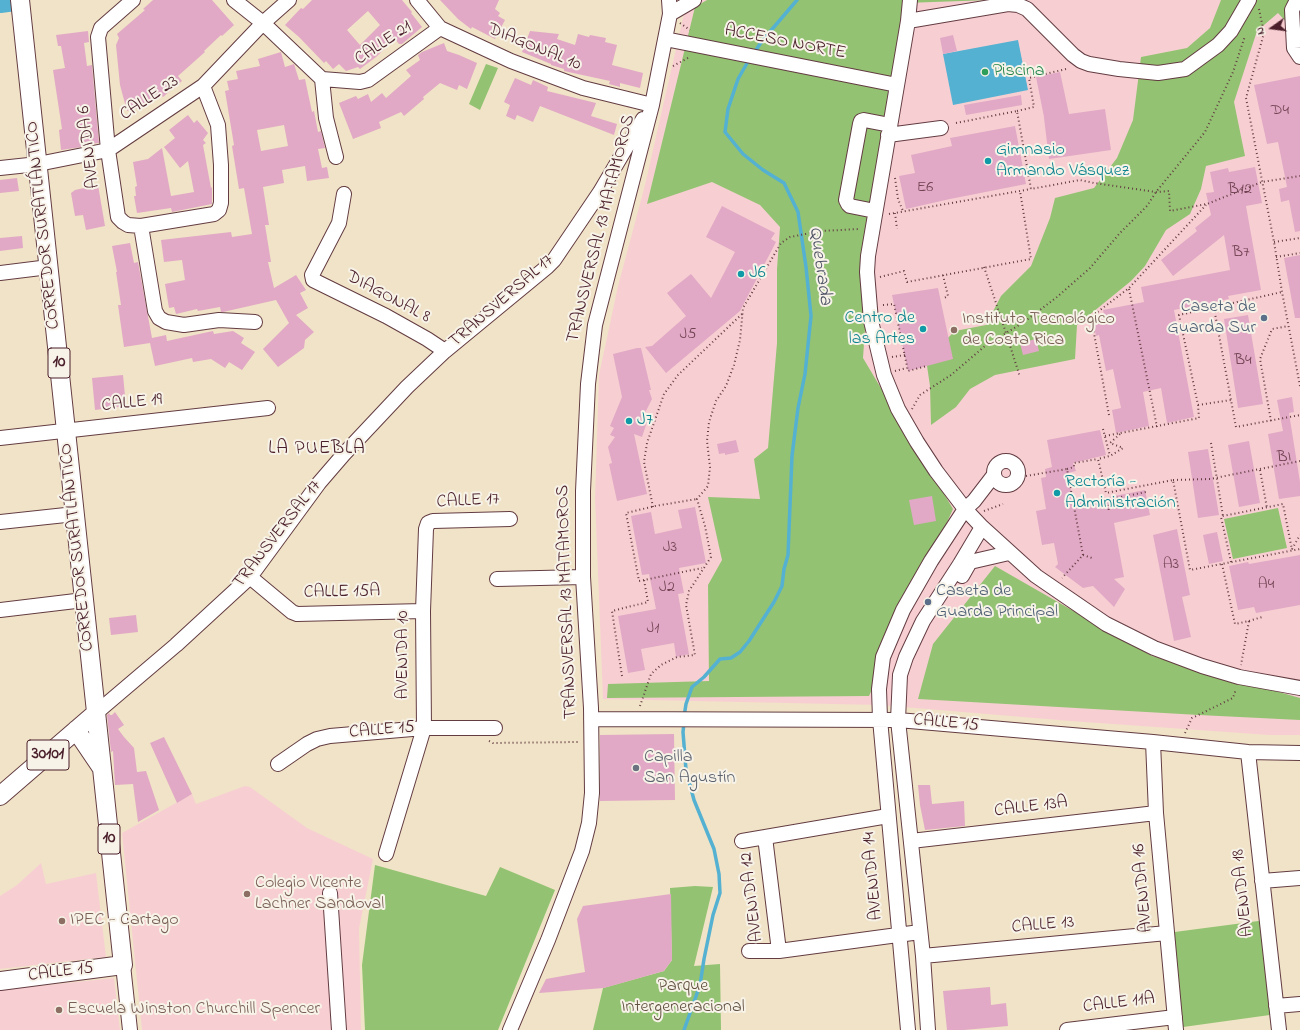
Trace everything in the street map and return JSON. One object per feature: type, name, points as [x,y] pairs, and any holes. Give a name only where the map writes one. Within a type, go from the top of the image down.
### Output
[{"type":"main road","name":"CORREDOR SURATLÁNTICO","points":[[21,6],[96,713]]},
{"type":"main road","name":"TRANSVERSAL 17","points":[[0,796],[96,713]]},
{"type":"main road","name":"10","points":[[96,713],[123,965]]},
{"type":"main road","points":[[76,730],[102,770]]},
{"type":"main road","name":"CALLE 15","points":[[0,981],[123,965]]},
{"type":"street","name":"AVENIDA 6","points":[[133,0],[101,28],[98,37],[108,150],[118,217],[128,225],[141,226]]},
{"type":"street","points":[[234,0],[263,24],[322,79],[326,118],[336,156]]},
{"type":"street","name":"CALLE 23","points":[[0,168],[38,164],[108,150],[203,86],[263,24],[289,0]]},
{"type":"street","name":"DIAGONAL 10","points":[[417,0],[440,28],[511,61],[583,88],[652,105]]},
{"type":"street","name":"TRANSVERSAL 13 MATAMOROS","points":[[510,1030],[548,940],[582,851],[589,823],[592,793],[591,719],[583,577],[583,492],[587,392],[595,325],[652,105],[670,14],[669,0]]},
{"type":"street","points":[[670,14],[694,0]]},
{"type":"street","points":[[910,0],[908,21],[889,130],[882,212],[868,256],[871,321],[884,375],[898,409],[936,471],[965,509],[1009,553],[1036,576],[1106,624],[1154,648],[1202,666],[1239,677],[1300,688]]},
{"type":"street","points":[[1297,0],[1292,10],[1294,48],[1300,57]]},
{"type":"street","points":[[908,21],[1008,4],[1018,5],[1027,9],[1081,61],[1089,64],[1119,69],[1158,73],[1185,69],[1218,45],[1252,5]]},
{"type":"street","name":"CALLE 21","points":[[322,79],[360,82],[368,80],[440,28]]},
{"type":"street","name":"ACCESO NORTE","points":[[665,39],[739,52],[897,84]]},
{"type":"street","points":[[203,86],[218,125],[221,164],[221,203],[219,210],[214,214],[141,226],[155,311],[160,318],[166,322],[184,325],[219,320],[255,322]]},
{"type":"street","name":"TRANSVERSAL 17","points":[[96,713],[176,645],[250,577],[319,483],[407,387],[445,351],[554,260],[600,192],[652,105]]},
{"type":"street","points":[[882,212],[850,206],[846,200],[861,121],[864,120],[889,130],[941,128]]},
{"type":"street","name":"DIAGONAL 8","points":[[344,194],[339,223],[312,275],[313,280],[386,316],[445,351]]},
{"type":"street","points":[[0,273],[49,267]]},
{"type":"street","name":"CALLE 19","points":[[0,438],[268,408]]},
{"type":"street","name":"AVENIDA 14","points":[[908,1030],[880,719],[879,689],[882,657],[903,610],[931,561],[965,509],[974,501],[994,475]]},
{"type":"street","points":[[0,522],[75,514]]},
{"type":"street","name":"CALLE 17","points":[[428,524],[433,521],[510,518]]},
{"type":"street","name":"AVENIDA 10","points":[[386,854],[424,728],[423,611],[426,528],[428,524]]},
{"type":"street","points":[[928,1030],[920,932],[898,720],[900,675],[906,657],[923,621],[982,527]]},
{"type":"street","points":[[899,705],[914,659],[970,562],[1009,553]]},
{"type":"street","name":"CALLE 15A","points":[[250,577],[292,612],[297,614],[423,611]]},
{"type":"street","points":[[497,579],[583,577]]},
{"type":"street","points":[[0,610],[84,600]]},
{"type":"street","points":[[1278,684],[1300,680]]},
{"type":"street","name":"CALLE 15","points":[[591,719],[880,719],[1153,742],[1248,752],[1300,753]]},
{"type":"street","name":"CALLE 15","points":[[278,764],[307,744],[324,737],[424,728],[488,728]]},
{"type":"street","name":"AVENIDA 16","points":[[1153,742],[1156,813],[1176,1023]]},
{"type":"street","name":"AVENIDA 18","points":[[1248,752],[1279,1030]]},
{"type":"street","name":"CALLE 13A","points":[[911,841],[1156,813]]},
{"type":"street","points":[[742,841],[888,816]]},
{"type":"street","name":"AVENIDA 12","points":[[765,837],[779,951]]},
{"type":"street","points":[[1262,880],[1300,878]]},
{"type":"street","points":[[330,893],[339,1030]]},
{"type":"street","points":[[749,951],[779,951],[920,932]]},
{"type":"street","name":"CALLE 13","points":[[922,956],[1167,933]]},
{"type":"street","points":[[123,965],[130,1030]]},
{"type":"street","points":[[1276,1006],[1300,1004]]},
{"type":"street","name":"CALLE 11A","points":[[1068,1030],[1176,1023]]},
{"type":"path","points":[[1252,5],[1258,4],[1264,34],[1246,98],[1300,386]]},
{"type":"path","points":[[910,410],[920,395],[951,375],[985,346],[1024,322],[1090,268],[1120,232],[1147,206],[1156,192],[1205,132],[1233,72],[1245,36]]},
{"type":"path","points":[[658,75],[690,56]]},
{"type":"path","points":[[956,123],[1034,107],[1029,78],[1066,69]]},
{"type":"path","points":[[1017,111],[1031,189]]},
{"type":"path","points":[[893,175],[896,179],[898,198],[903,211]]},
{"type":"path","points":[[882,212],[895,213],[1080,180],[1094,184],[1156,192],[1169,191],[1170,211],[1207,204],[1262,182],[1300,176]]},
{"type":"path","points":[[879,277],[904,271],[907,282],[1031,259],[1020,191]]},
{"type":"path","points":[[1109,415],[1091,317],[1129,288],[1207,204]]},
{"type":"path","points":[[895,213],[897,229]]},
{"type":"path","points":[[703,568],[639,581],[626,513],[696,499],[708,486],[710,467],[708,441],[709,422],[716,401],[726,386],[734,364],[740,340],[743,308],[782,243],[790,237],[822,231],[865,229]]},
{"type":"path","points":[[1274,242],[1300,238]]},
{"type":"path","points":[[1276,257],[1300,253]]},
{"type":"path","points":[[984,267],[1020,377]]},
{"type":"path","points":[[944,275],[948,296],[944,298]]},
{"type":"path","points":[[1129,288],[1157,427]]},
{"type":"path","points":[[1105,436],[1199,418],[1198,405],[1179,315],[1282,292]]},
{"type":"path","points":[[880,306],[894,304],[908,371],[927,366]]},
{"type":"path","points":[[1214,308],[1236,427],[1300,415]]},
{"type":"path","points":[[653,507],[644,462],[647,442],[664,394],[678,375],[742,314]]},
{"type":"path","points":[[1271,421],[1260,359],[1272,329],[1288,326]]},
{"type":"path","points":[[890,358],[905,355]]},
{"type":"path","points":[[894,371],[908,368]]},
{"type":"path","points":[[1198,405],[1231,400]]},
{"type":"path","points":[[1103,429],[1110,456]]},
{"type":"path","points":[[1026,476],[1067,469],[1074,467],[1074,463],[1110,456],[1123,448],[1110,443],[1120,434]]},
{"type":"path","points":[[1211,444],[1223,516],[1221,517],[1231,562]]},
{"type":"path","points":[[1098,459],[1106,493],[1173,480],[1210,480],[1300,461]]},
{"type":"path","points":[[1067,469],[1083,555]]},
{"type":"path","points":[[1260,469],[1267,508]]},
{"type":"path","points":[[1173,480],[1190,570],[1300,548]]},
{"type":"path","points":[[1082,505],[1146,492]]},
{"type":"path","points":[[639,707],[651,674],[660,665],[677,657],[695,655],[686,605],[689,591],[711,557],[696,499]]},
{"type":"path","points":[[1107,500],[1109,511]]},
{"type":"path","points":[[982,511],[1003,504]]},
{"type":"path","points":[[1223,516],[1283,504],[1292,550]]},
{"type":"path","points":[[1292,550],[1300,536]]},
{"type":"path","points":[[1083,555],[1092,558]]},
{"type":"path","points":[[1058,584],[1083,555]]},
{"type":"path","points":[[1222,564],[1235,624],[1262,617]]},
{"type":"path","points":[[622,676],[612,611],[648,602],[644,580]]},
{"type":"path","points":[[1241,665],[1249,621]]},
{"type":"path","points":[[1192,718],[1233,698],[1237,686]]},
{"type":"path","points":[[488,728],[482,735],[485,740],[493,743],[591,742]]},
{"type":"shaded area","name":"Instituto Tecnológico de Costa Rica","points":[[695,0],[1300,0],[1300,735],[1269,735],[1070,721],[879,705],[603,699],[595,499],[599,375],[618,286],[645,185],[686,5]]},
{"type":"shaded area","name":"Colegio Vicente Lachner Sandoval","points":[[245,786],[250,787],[307,828],[373,859],[359,929],[361,1030],[142,1030],[122,833],[192,794],[196,804]]},
{"type":"shaded area","name":"IPEC - Cartago","points":[[41,863],[46,884],[96,873],[106,957],[0,969],[0,896],[17,885]]},
{"type":"shaded area","name":"Escuela Winston Churchill Spencer","points":[[114,978],[120,1030],[0,1030],[0,990]]},
{"type":"green space","points":[[707,0],[990,0],[905,3],[872,229],[863,358],[953,509],[869,696],[607,698],[608,684],[709,681],[708,585],[722,560],[708,497],[760,499],[754,459],[768,448],[777,343],[777,269],[780,227],[760,205],[712,182],[647,204],[695,7]]},
{"type":"green space","points":[[1221,0],[1300,0],[1300,24],[1294,30],[1278,13],[1257,31],[1234,102],[1245,156],[1206,166],[1201,189],[1190,214],[1166,230],[1145,266],[1131,281],[1077,325],[1075,359],[995,375],[970,389],[956,407],[931,425],[930,386],[926,359],[955,331],[986,325],[1001,296],[1031,266],[1050,218],[1055,198],[1094,188],[1117,158],[1133,120],[1141,57],[1187,48],[1210,28]]},
{"type":"green space","points":[[486,64],[498,68],[480,110],[469,104]]},
{"type":"green space","points":[[1278,508],[1287,548],[1233,559],[1224,519]]},
{"type":"green space","points":[[995,566],[1152,656],[1300,698],[1300,720],[918,699],[933,644]]},
{"type":"green space","points":[[375,865],[486,896],[500,867],[555,890],[498,1030],[365,1030],[362,965]]},
{"type":"green space","name":"Parque Intergeneracional","points":[[695,886],[713,887],[694,966],[720,964],[721,1030],[593,1030],[603,988],[664,971],[672,960],[670,888]]},
{"type":"green space","points":[[1266,920],[1277,1014],[1176,1028],[1167,933]]},
{"type":"water","name":"Piscina","points":[[1018,40],[1028,90],[953,105],[943,54]]},
{"type":"building","points":[[153,0],[212,0],[234,25],[222,36],[221,35],[204,51],[205,52],[178,76],[182,81],[163,97],[160,94],[146,106],[127,111],[120,85],[116,45],[119,38],[117,34],[145,10],[143,9]]},
{"type":"building","points":[[312,0],[402,0],[422,27],[402,44],[399,44],[395,39],[376,57],[360,69],[358,67],[346,71],[339,64],[333,69],[326,61],[324,63],[285,25],[301,8],[303,9]],"holes":[[[368,11],[380,25],[360,45],[347,30]]]},
{"type":"building","points":[[440,0],[499,0],[495,9],[500,13],[498,16],[505,20],[495,39],[472,27],[471,29],[458,19]]},
{"type":"building","points":[[88,31],[89,42],[84,43],[87,66],[92,65],[99,143],[61,150],[59,130],[62,129],[53,70],[65,68],[61,46],[58,46],[56,35]]},
{"type":"building","points":[[530,31],[559,34],[557,39],[575,45],[578,34],[589,37],[590,35],[606,38],[605,42],[617,45],[612,65],[643,73],[640,88],[620,83],[620,87],[609,84],[610,81],[564,71],[564,69],[522,52]]},
{"type":"building","points":[[953,35],[957,51],[943,54],[940,38]]},
{"type":"building","points":[[444,43],[447,51],[477,63],[467,89],[459,85],[457,90],[440,83],[404,116],[401,112],[379,122],[381,128],[353,139],[339,103],[356,96],[358,99],[368,94],[371,102],[382,93],[386,98],[411,76],[406,70],[420,60],[418,55]]},
{"type":"building","points":[[281,52],[285,67],[294,64],[299,80],[305,79],[312,112],[314,111],[318,132],[321,131],[325,148],[318,149],[322,168],[327,167],[329,178],[307,181],[305,166],[282,170],[284,183],[263,187],[269,225],[265,225],[271,262],[268,262],[274,288],[296,275],[306,290],[300,293],[308,308],[296,315],[314,332],[305,340],[304,348],[278,367],[263,349],[289,323],[276,300],[223,312],[221,312],[220,307],[198,311],[197,309],[176,314],[174,307],[169,308],[165,284],[185,280],[182,260],[164,262],[161,240],[231,232],[232,237],[252,234],[244,188],[239,189],[232,146],[234,145],[225,91],[229,90],[227,81],[238,79],[236,71],[260,66],[258,59]],"holes":[[[284,125],[288,146],[261,151],[257,130]]]},
{"type":"building","points":[[1060,72],[1069,114],[1105,109],[1111,150],[1049,159],[1044,117],[1036,77]]},
{"type":"building","points":[[1300,76],[1300,231],[1295,232],[1289,200],[1281,202],[1279,189],[1287,187],[1278,142],[1267,144],[1254,85]]},
{"type":"building","points":[[515,78],[531,85],[533,80],[548,87],[547,91],[596,103],[591,116],[617,124],[614,135],[540,106],[533,122],[517,115],[515,120],[506,116],[510,105],[504,102]]},
{"type":"building","name":"Piscina","points":[[1021,95],[1022,105],[966,115],[964,105]]},
{"type":"building","points":[[188,115],[194,123],[197,120],[208,133],[203,140],[206,143],[203,145],[211,188],[212,187],[212,204],[172,212],[171,208],[137,213],[134,196],[136,196],[135,187],[137,186],[133,162],[148,159],[162,148],[171,196],[194,192],[188,161],[180,168],[164,147],[175,138],[169,130]]},
{"type":"building","points":[[1015,126],[1026,184],[906,209],[899,176],[915,173],[911,155],[952,146],[950,138]]},
{"type":"building","points":[[1255,167],[1262,203],[1246,206],[1261,290],[1228,296],[1229,299],[1174,310],[1194,417],[1167,423],[1161,388],[1143,392],[1149,426],[1116,433],[1112,410],[1121,408],[1113,369],[1106,371],[1099,335],[1096,336],[1093,321],[1105,319],[1103,310],[1144,302],[1141,287],[1230,270],[1224,235],[1173,276],[1161,260],[1197,231],[1195,228],[1211,215],[1206,193],[1214,192],[1210,172],[1228,168],[1229,172]]},
{"type":"building","points":[[17,178],[19,191],[0,193],[0,180]]},
{"type":"building","points":[[98,185],[105,226],[86,230],[83,215],[75,216],[71,193],[75,190]]},
{"type":"building","points":[[722,206],[775,233],[771,239],[776,242],[740,311],[666,373],[645,347],[652,346],[686,316],[667,293],[691,274],[711,298],[735,252],[706,237]]},
{"type":"building","points":[[22,236],[23,248],[0,251],[0,238]]},
{"type":"building","points":[[130,243],[134,263],[138,262],[152,338],[166,335],[167,341],[213,331],[214,334],[233,331],[244,338],[241,343],[255,352],[242,370],[229,362],[225,368],[211,359],[193,362],[192,358],[155,366],[150,343],[124,347],[118,305],[121,305],[112,246]]},
{"type":"building","points":[[1300,255],[1300,318],[1295,318],[1284,258]]},
{"type":"building","name":"Centro de las Artes","points":[[938,288],[953,359],[908,371],[892,295]]},
{"type":"building","points":[[1248,315],[1263,404],[1238,408],[1224,319]]},
{"type":"building","points":[[1036,339],[1039,351],[1023,355],[1020,343]]},
{"type":"building","name":"J7","points":[[641,348],[652,399],[642,419],[647,422],[642,437],[634,434],[647,494],[617,501],[609,464],[612,463],[608,447],[615,437],[610,435],[614,428],[610,426],[622,397],[613,354]]},
{"type":"building","points":[[123,375],[126,406],[95,410],[92,378]]},
{"type":"building","points":[[1292,397],[1294,412],[1289,413],[1300,482],[1300,496],[1279,499],[1268,434],[1283,431],[1277,400]]},
{"type":"building","points":[[1100,430],[1106,455],[1073,463],[1076,471],[1068,473],[1073,504],[1145,490],[1150,515],[1114,523],[1124,577],[1114,579],[1125,589],[1114,607],[1093,586],[1083,588],[1055,567],[1058,564],[1054,543],[1042,545],[1036,511],[1046,509],[1041,478],[1046,477],[1045,469],[1052,467],[1047,440]]},
{"type":"building","points":[[736,440],[739,452],[725,455],[725,453],[719,454],[717,444]]},
{"type":"building","points":[[1249,441],[1260,503],[1239,507],[1228,445]]},
{"type":"building","points":[[1208,449],[1219,515],[1198,518],[1188,452]]},
{"type":"building","points":[[932,496],[936,521],[914,525],[909,500]]},
{"type":"building","points":[[695,507],[706,563],[679,568],[684,593],[678,594],[689,654],[676,657],[674,643],[641,649],[645,670],[628,673],[618,616],[656,609],[649,574],[642,575],[631,516],[651,512],[655,534],[682,528],[678,510]]},
{"type":"building","points":[[1177,529],[1190,595],[1182,597],[1191,637],[1174,641],[1153,535]]},
{"type":"building","points":[[1217,532],[1223,561],[1209,564],[1203,535]]},
{"type":"building","points":[[1300,555],[1300,605],[1256,613],[1254,607],[1238,610],[1229,566]]},
{"type":"building","points":[[136,615],[138,632],[111,635],[109,618]]},
{"type":"building","points":[[115,712],[124,725],[118,729],[134,748],[137,772],[146,771],[159,810],[138,822],[133,784],[115,785],[113,751],[111,752],[107,715],[109,713],[112,715]]},
{"type":"building","name":"Capilla San Agustín","points":[[674,734],[675,800],[600,801],[600,735]]},
{"type":"building","points":[[164,737],[192,794],[177,803],[150,743]]},
{"type":"building","points":[[918,785],[930,785],[932,804],[964,801],[965,826],[925,830]]},
{"type":"building","points":[[671,894],[672,960],[664,971],[604,988],[539,993],[546,979],[585,972],[577,919],[583,906]]},
{"type":"building","points":[[990,987],[991,1005],[1006,1003],[1008,1026],[947,1030],[943,991]]},
{"type":"waterway","points":[[0,2],[15,0]]},
{"type":"waterway","name":"Quebrada","points":[[754,53],[762,41],[797,0]]},
{"type":"waterway","name":"Quebrada","points":[[684,717],[686,704],[692,687],[704,677],[720,659],[731,658],[740,652],[749,641],[774,602],[782,586],[784,569],[788,555],[792,456],[798,408],[805,374],[811,316],[798,212],[784,183],[763,170],[743,154],[725,132],[728,109],[738,79],[750,58]]},
{"type":"waterway","points":[[684,723],[683,732],[686,770],[694,800],[714,849],[719,874],[720,893],[713,915],[700,985],[684,1030]]},
{"type":"place","name":"Piscina","points":[[985,72]]},
{"type":"place","name":"Gimnasio Armando Vásquez","points":[[988,161]]},
{"type":"place","name":"J6","points":[[741,274]]},
{"type":"place","name":"Caseta de Guarda Sur","points":[[1264,318]]},
{"type":"place","name":"Centro de las Artes","points":[[923,329]]},
{"type":"place","name":"Instituto Tecnológico de Costa Rica","points":[[954,330]]},
{"type":"place","name":"J7","points":[[629,421]]},
{"type":"place","name":"Rectoría - Administración","points":[[1057,493]]},
{"type":"place","name":"Caseta de Guarda Principal","points":[[928,602]]},
{"type":"place","name":"Capilla San Agustín","points":[[636,768]]},
{"type":"place","name":"Colegio Vicente Lachner Sandoval","points":[[247,894]]},
{"type":"place","name":"IPEC - Cartago","points":[[62,921]]},
{"type":"place","name":"Escuela Winston Churchill Spencer","points":[[59,1010]]},
{"type":"district","name":"LA PUEBLA","points":[[317,450]]}]
